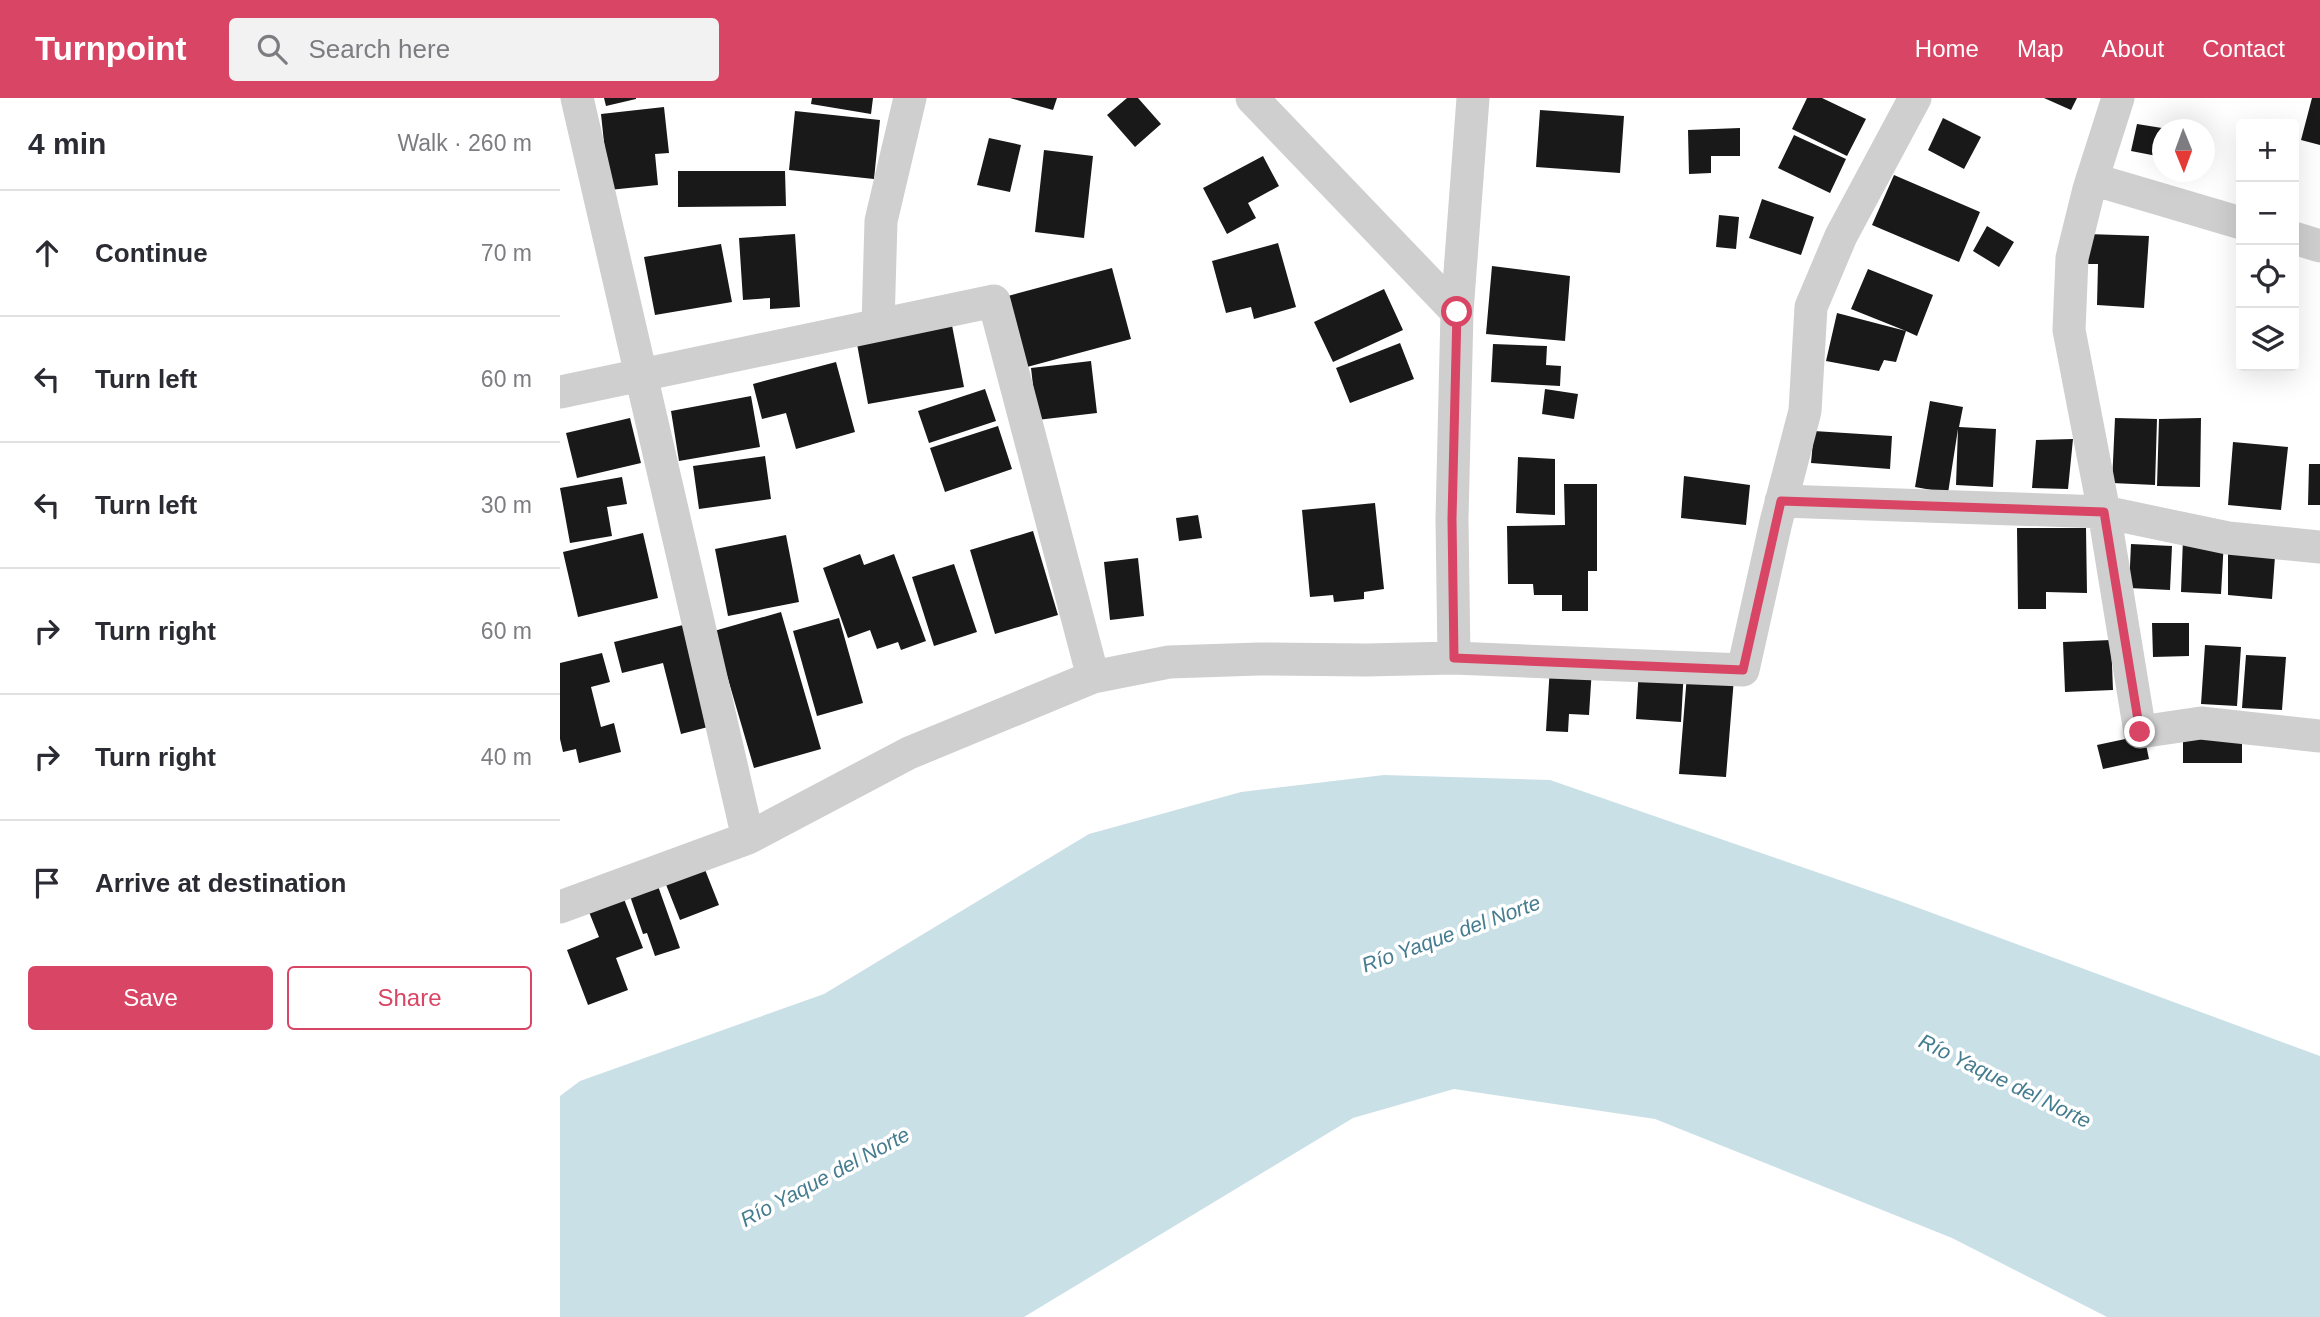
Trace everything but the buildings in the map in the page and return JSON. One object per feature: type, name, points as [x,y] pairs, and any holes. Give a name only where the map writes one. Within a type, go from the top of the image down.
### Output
[{"type":"street","points":[[577,98],[572,137],[640,375],[748,838]]},
{"type":"street","points":[[878,325],[881,221],[910,98]]},
{"type":"street","points":[[1252,98],[1457,312]]},
{"type":"street","points":[[1454,658],[1452,519],[1457,312],[1473,98]]},
{"type":"street","points":[[560,907],[748,838],[909,753],[1093,677],[1169,662],[1454,658],[1743,670],[1781,501],[1805,411],[1811,307],[1841,236],[1915,98]]},
{"type":"street","points":[[2118,98],[2092,179],[2072,258],[2069,330],[2104,512],[2140,732],[2202,723],[2320,736]]},
{"type":"street","points":[[2092,179],[2236,222]]},
{"type":"street","points":[[2299,240],[2320,246]]},
{"type":"street","points":[[560,392],[994,300],[1093,677]]},
{"type":"street","points":[[1781,501],[2104,512],[2228,537],[2320,547]]},
{"type":"water","name":"Río Yaque del Norte","points":[[1384,775],[1550,780],[1897,900],[2320,1056],[2320,1317],[2107,1317],[1952,1238],[1655,1119],[1454,1089],[1353,1118],[1024,1317],[560,1317],[560,1096],[580,1081],[824,994],[1089,834],[1241,792]]},
{"type":"route","points":[[1457,312],[1452,519],[1454,658],[1743,670],[1781,501],[2104,512],[2140,732]]}]
